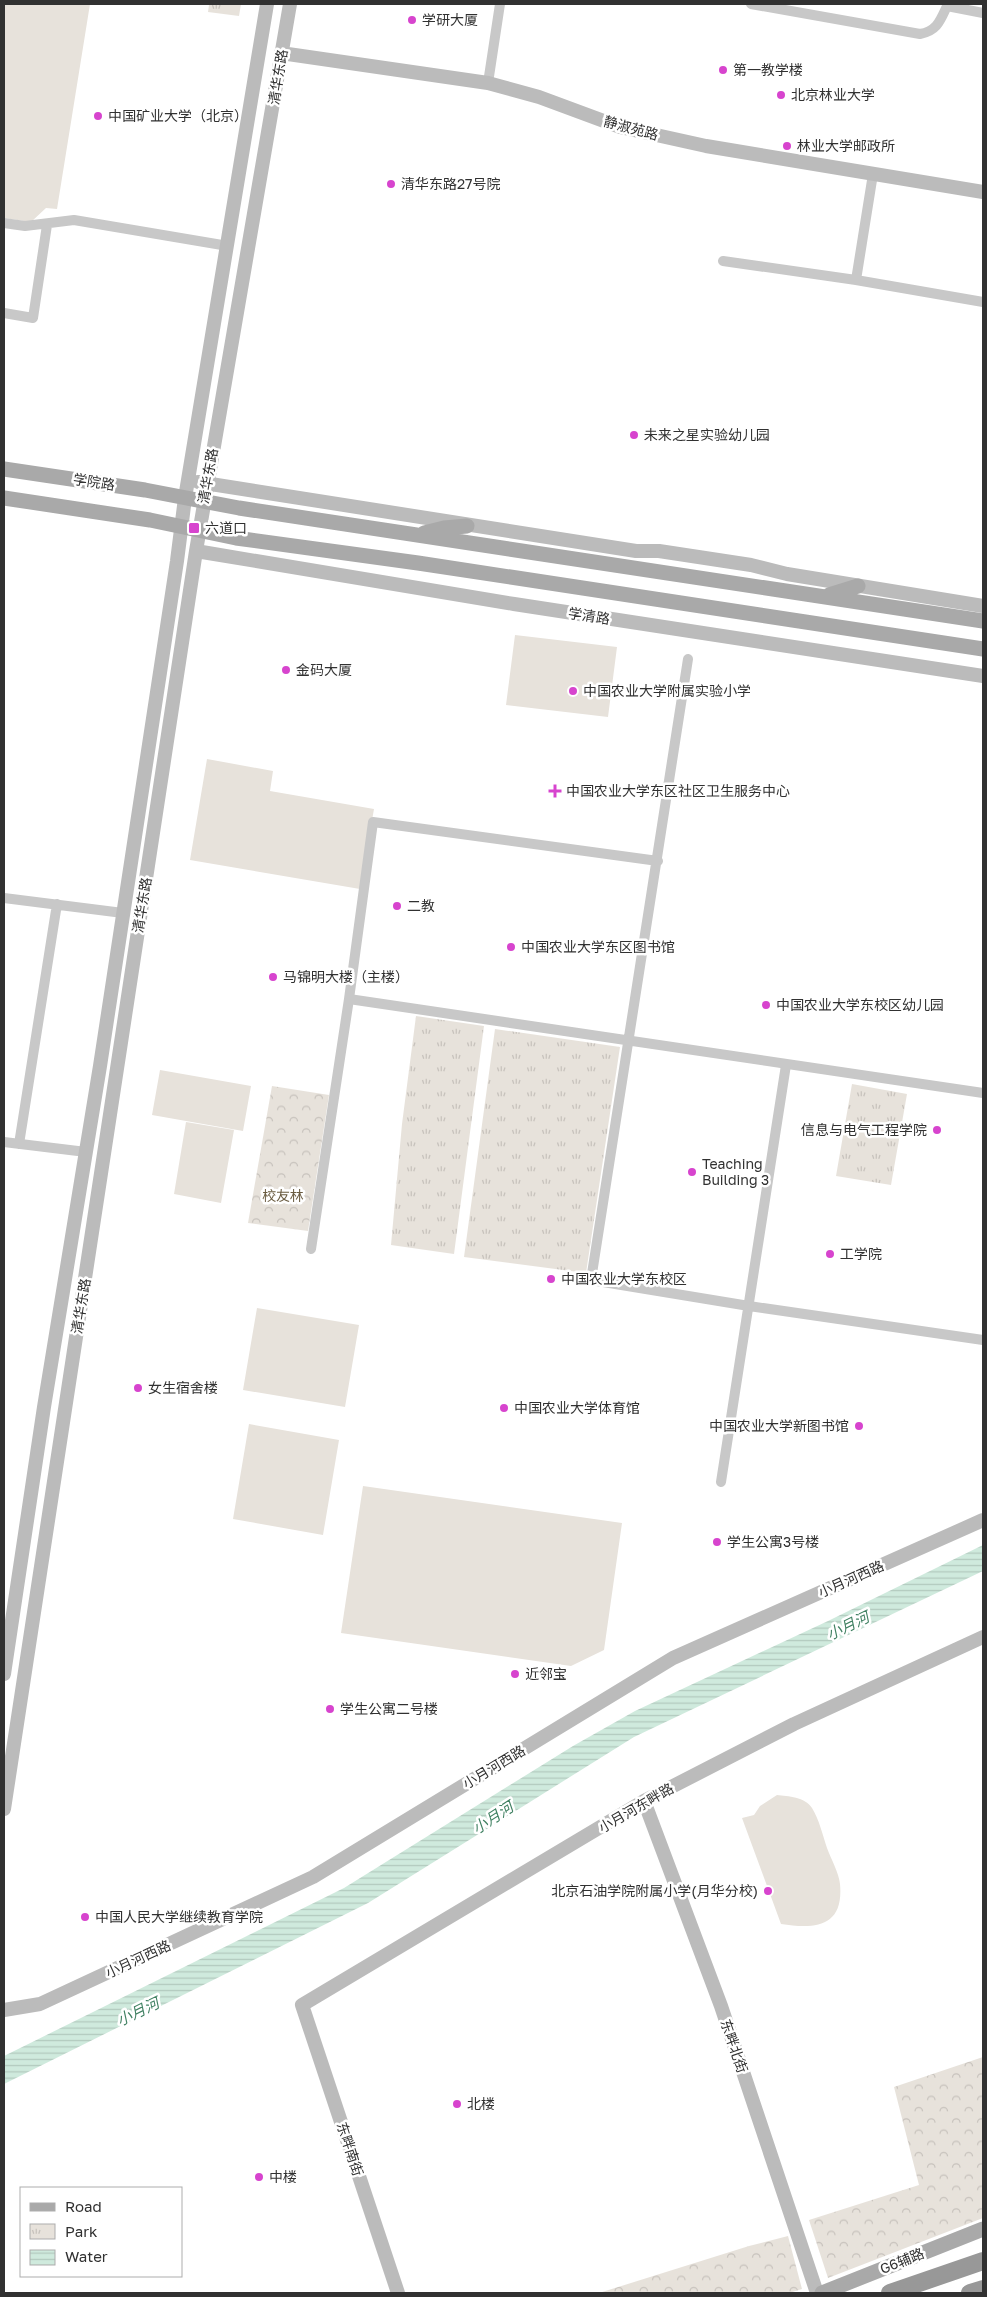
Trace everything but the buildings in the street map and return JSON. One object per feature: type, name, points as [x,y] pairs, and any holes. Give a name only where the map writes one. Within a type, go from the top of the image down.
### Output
[{"type":"highway","points":[[890,2293],[983,2261]]},
{"type":"highway","points":[[970,2293],[983,2289]]},
{"type":"main road","name":"学院路","points":[[4,469],[204,501]]},
{"type":"main road","points":[[4,498],[182,527]]},
{"type":"main road","points":[[204,501],[983,621]]},
{"type":"main road","points":[[418,534],[444,528],[467,526]]},
{"type":"main road","name":"学清路","points":[[182,527],[236,538],[418,563],[983,649]]},
{"type":"main road","points":[[826,597],[858,586]]},
{"type":"main road","name":"G6辅路","points":[[822,2293],[983,2229]]},
{"type":"street","name":"清华东路","points":[[4,1674],[45,1397],[123,913],[182,527],[184,498],[228,246],[267,4]]},
{"type":"street","name":"清华东路","points":[[4,1809],[34,1624],[199,530],[290,4]]},
{"type":"street","points":[[488,84],[500,4]]},
{"type":"street","points":[[751,4],[920,34],[930,32],[938,25],[947,6],[983,13]]},
{"type":"street","name":"静淑苑路","points":[[262,35],[282,47],[488,84],[539,97],[620,127],[706,146],[983,192]]},
{"type":"street","points":[[257,64],[279,68]]},
{"type":"street","points":[[856,280],[874,174]]},
{"type":"street","points":[[4,223],[25,226],[47,225],[74,220],[228,246]]},
{"type":"street","points":[[4,313],[33,318],[47,225]]},
{"type":"street","points":[[723,261],[856,280],[983,302]]},
{"type":"street","points":[[188,480],[467,526],[636,551],[659,551],[751,565],[787,574],[983,606]]},
{"type":"street","name":"学清路","points":[[196,551],[514,604],[983,676]]},
{"type":"street","points":[[688,659],[592,1280],[749,1306],[983,1340]]},
{"type":"street","points":[[311,1249],[349,999],[373,822],[658,861]]},
{"type":"street","points":[[4,898],[123,913]]},
{"type":"street","points":[[19,1144],[57,904]]},
{"type":"street","points":[[349,999],[983,1093]]},
{"type":"street","points":[[721,1482],[786,1065]]},
{"type":"street","points":[[4,1142],[86,1152]]},
{"type":"street","name":"小月河西路","points":[[4,2010],[40,2004],[313,1877],[673,1658],[983,1520]]},
{"type":"street","points":[[12,1620],[34,1624]]},
{"type":"street","name":"小月河东畔路","points":[[302,2005],[644,1801],[794,1724],[983,1637]]},
{"type":"street","name":"东畔北街","points":[[644,1801],[721,2006],[818,2293]]},
{"type":"street","name":"东畔南街","points":[[302,2005],[398,2293]]},
{"type":"green space","points":[[4,4],[90,4],[57,209],[46,208],[31,222],[4,218]]},
{"type":"green space","points":[[202,4],[241,4],[239,16],[208,12],[209,5]]},
{"type":"green space","points":[[515,635],[617,647],[608,717],[506,705]]},
{"type":"green space","points":[[207,759],[273,771],[270,791],[374,809],[360,889],[190,860]]},
{"type":"green space","points":[[416,1016],[484,1026],[454,1254],[391,1245],[402,1124]]},
{"type":"green space","points":[[495,1029],[620,1047],[586,1273],[464,1257]]},
{"type":"green space","points":[[160,1070],[251,1086],[243,1131],[152,1115]]},
{"type":"green space","points":[[852,1084],[907,1094],[891,1185],[836,1176]]},
{"type":"green space","name":"校友林","points":[[272,1086],[329,1095],[308,1231],[248,1223]]},
{"type":"green space","points":[[186,1122],[234,1130],[221,1203],[174,1194]]},
{"type":"green space","points":[[257,1308],[359,1325],[345,1407],[243,1390]]},
{"type":"green space","points":[[249,1424],[339,1440],[323,1535],[233,1519]]},
{"type":"green space","points":[[363,1486],[622,1523],[604,1650],[571,1666],[341,1633]]},
{"type":"green space","points":[[777,1795],[796,1798],[809,1804],[819,1822],[838,1875],[840,1899],[837,1910],[832,1917],[815,1925],[793,1926],[781,1924],[742,1818],[754,1815],[760,1806]]},
{"type":"green space","points":[[983,2057],[983,2218],[828,2278],[809,2220],[919,2185],[894,2087]]},
{"type":"green space","points":[[788,2236],[802,2289],[789,2293],[599,2293],[749,2246]]},
{"type":"water","name":"小月河","points":[[983,1545],[983,1571],[634,1737],[368,1903],[4,2084],[4,2056],[344,1888],[573,1746],[635,1711],[828,1621]]},
{"type":"place","name":"学研大厦","points":[[412,20]]},
{"type":"place","name":"第一教学楼","points":[[723,70]]},
{"type":"place","name":"北京林业大学","points":[[781,95]]},
{"type":"place","name":"中国矿业大学（北京）","points":[[98,116]]},
{"type":"place","name":"林业大学邮政所","points":[[787,146]]},
{"type":"place","name":"清华东路27号院","points":[[391,184]]},
{"type":"place","name":"未来之星实验幼儿园","points":[[634,435]]},
{"type":"place","name":"六道口","points":[[194,528]]},
{"type":"place","name":"金码大厦","points":[[286,670]]},
{"type":"place","name":"中国农业大学附属实验小学","points":[[573,691]]},
{"type":"place","name":"中国农业大学东区社区卫生服务中心","points":[[555,791]]},
{"type":"place","name":"二教","points":[[397,906]]},
{"type":"place","name":"中国农业大学东区图书馆","points":[[511,947]]},
{"type":"place","name":"马锦明大楼（主楼）","points":[[273,977]]},
{"type":"place","name":"中国农业大学东校区幼儿园","points":[[766,1005]]},
{"type":"place","name":"信息与电气工程学院","points":[[937,1130]]},
{"type":"place","name":"Teaching Building 3","points":[[692,1172]]},
{"type":"place","name":"工学院","points":[[830,1254]]},
{"type":"place","name":"中国农业大学东校区","points":[[551,1279]]},
{"type":"place","name":"女生宿舍楼","points":[[138,1388]]},
{"type":"place","name":"中国农业大学体育馆","points":[[504,1408]]},
{"type":"place","name":"中国农业大学新图书馆","points":[[859,1426]]},
{"type":"place","name":"学生公寓3号楼","points":[[717,1542]]},
{"type":"place","name":"近邻宝","points":[[515,1674]]},
{"type":"place","name":"学生公寓二号楼","points":[[330,1709]]},
{"type":"place","name":"北京石油学院附属小学(月华分校)","points":[[768,1891]]},
{"type":"place","name":"中国人民大学继续教育学院","points":[[85,1917]]},
{"type":"place","name":"北楼","points":[[457,2104]]},
{"type":"place","name":"中楼","points":[[259,2177]]}]
